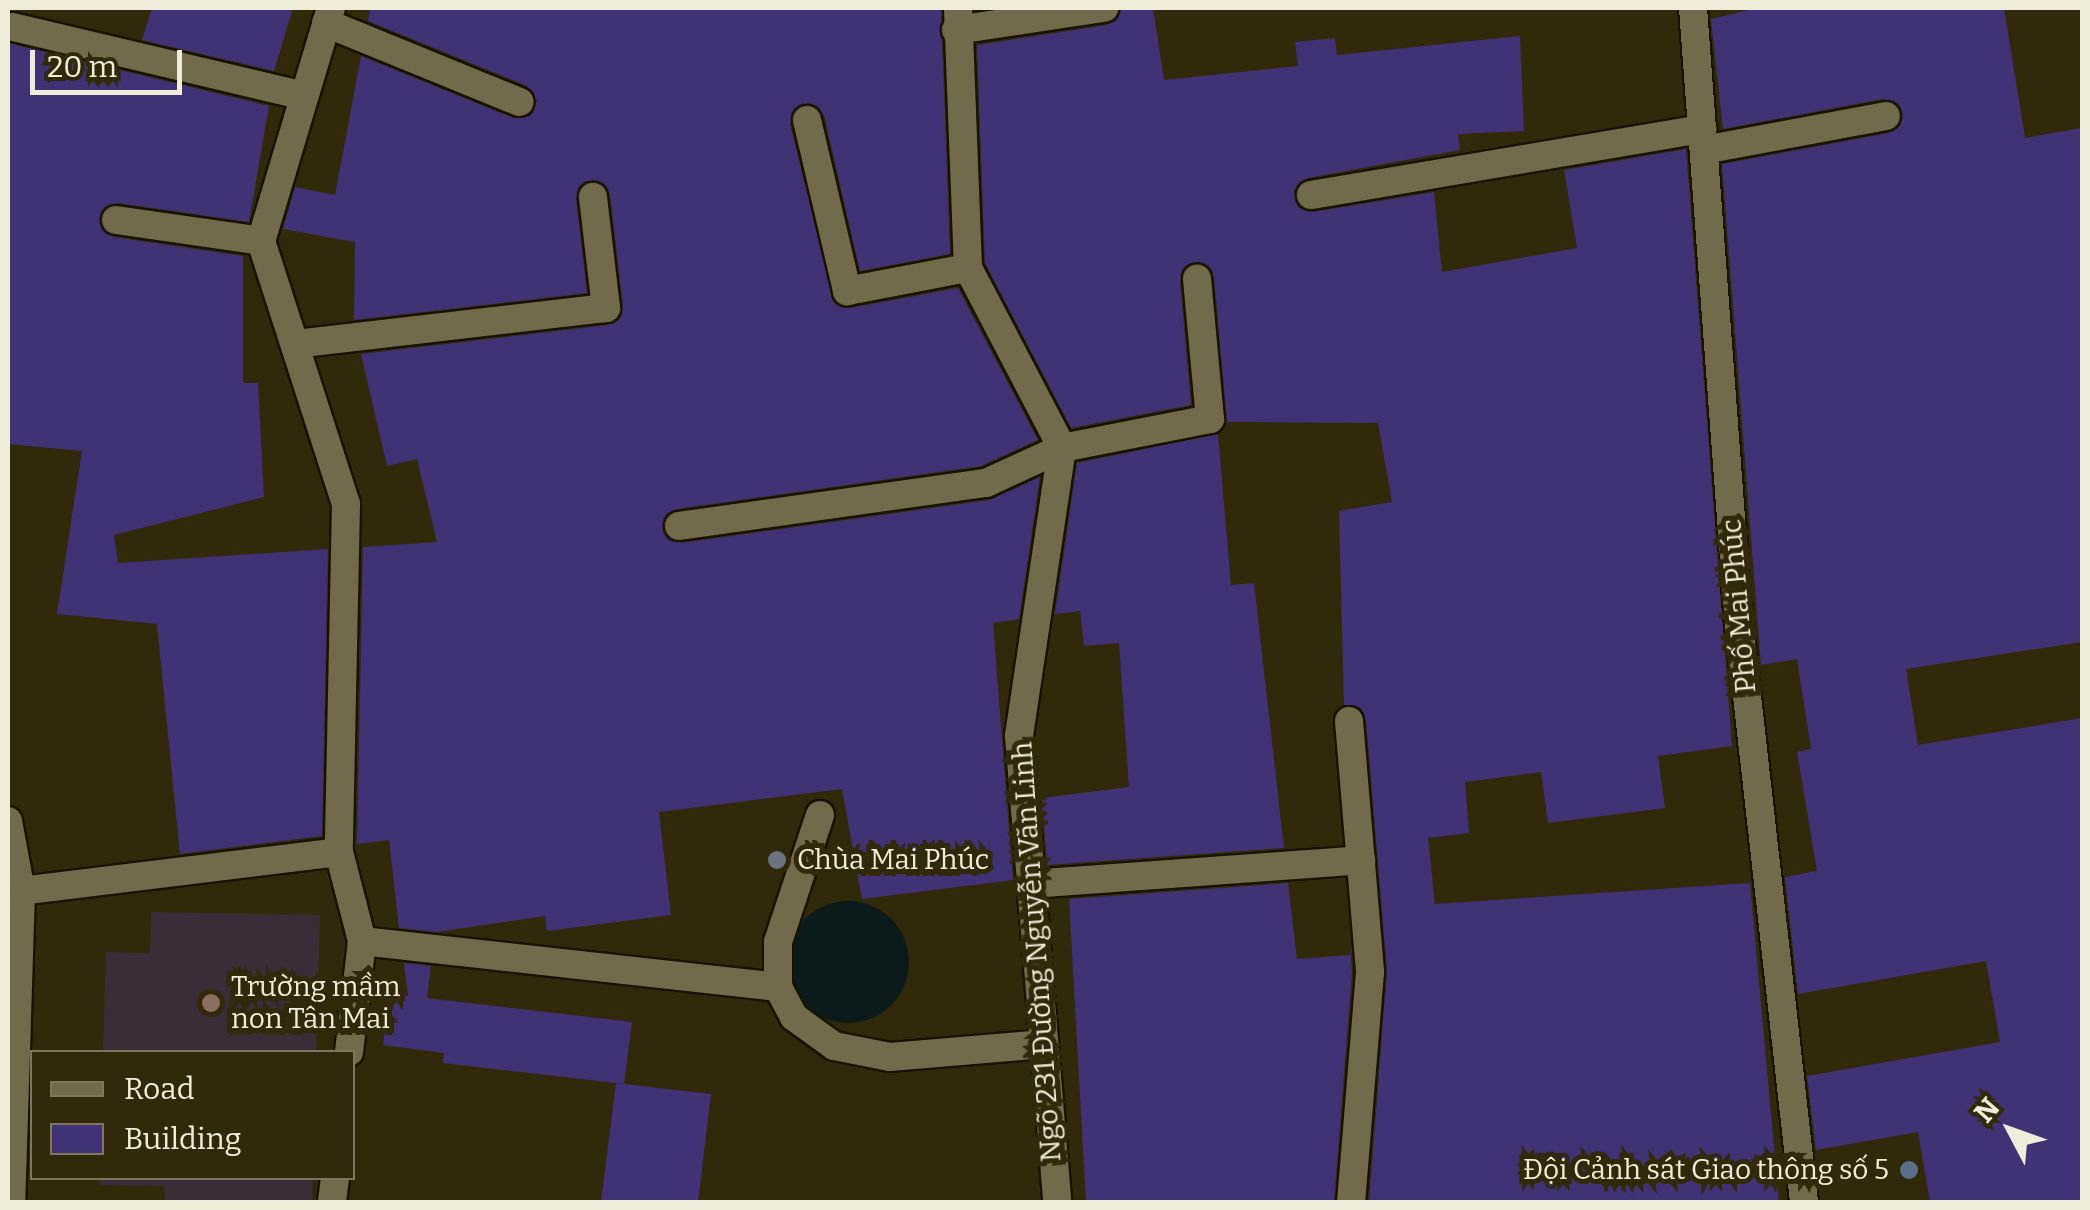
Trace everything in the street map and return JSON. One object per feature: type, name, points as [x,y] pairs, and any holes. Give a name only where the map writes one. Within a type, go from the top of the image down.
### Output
[{"type":"street","points":[[1062,448],[968,268],[957,19],[1104,8]]},
{"type":"street","name":"Phố Mai Phúc","points":[[1693,8],[1739,625],[1804,1202]]},
{"type":"street","points":[[349,1050],[362,940],[339,852],[346,504],[261,241],[329,15],[520,102]]},
{"type":"street","points":[[13,27],[304,96]]},
{"type":"street","points":[[1311,195],[1886,116]]},
{"type":"street","points":[[807,120],[847,291],[968,268]]},
{"type":"street","points":[[295,344],[606,308],[593,197]]},
{"type":"street","points":[[116,220],[261,241]]},
{"type":"street","points":[[678,526],[986,483],[1062,448],[1210,419],[1197,279]]},
{"type":"street","name":"Ngõ 231 Đường Nguyễn Văn Linh","points":[[1056,1202],[1019,736],[1062,448]]},
{"type":"street","points":[[1348,721],[1361,860],[1369,1056],[1352,1107],[1350,1202]]},
{"type":"street","points":[[820,815],[778,942],[778,987],[794,1017],[834,1046],[890,1057],[1044,1044]]},
{"type":"street","points":[[8,821],[21,891],[11,950],[11,1202]]},
{"type":"street","points":[[21,891],[339,852]]},
{"type":"street","points":[[1030,884],[1361,860]]},
{"type":"street","points":[[362,940],[778,987]]},
{"type":"shaded area","points":[[848,901],[871,906],[891,919],[904,939],[909,962],[904,985],[891,1005],[871,1018],[848,1023],[825,1018],[805,1005],[792,985],[787,962],[792,939],[805,919],[825,906]]},
{"type":"shaded area","name":"Trường mầm non Tân Mai","points":[[151,912],[320,915],[316,1050],[103,1050],[106,952],[150,953]]},
{"type":"shaded area","points":[[100,1180],[313,1180],[312,1202],[165,1202],[164,1186],[100,1185]]},
{"type":"building","points":[[152,8],[293,8],[274,71],[142,40]]},
{"type":"building","points":[[370,8],[941,8],[950,254],[860,271],[824,115],[802,103],[790,124],[834,302],[850,308],[958,288],[1038,440],[981,466],[677,509],[662,527],[681,543],[989,500],[1040,477],[1019,619],[993,623],[1013,880],[862,899],[842,789],[659,812],[671,915],[547,931],[545,916],[436,932],[399,928],[389,840],[357,844],[363,547],[437,542],[417,459],[387,466],[361,354],[608,325],[623,306],[610,194],[592,180],[576,198],[587,293],[354,320],[355,242],[283,229],[295,187],[335,195],[361,56],[514,118],[530,116],[537,101],[527,86],[368,21]]},
{"type":"building","points":[[1121,8],[1153,8],[1164,80],[1298,66],[1295,42],[1335,38],[1337,55],[1520,36],[1524,131],[1458,134],[1460,150],[1308,178],[1294,190],[1298,207],[1313,212],[1434,192],[1442,272],[1577,248],[1564,170],[1686,149],[1732,746],[1658,756],[1665,808],[1548,823],[1541,772],[1465,782],[1469,833],[1428,838],[1435,904],[1750,883],[1779,1202],[1369,1202],[1387,971],[1366,720],[1344,705],[1339,511],[1392,502],[1378,423],[1227,422],[1214,277],[1196,262],[1180,280],[1191,405],[1071,428],[985,263],[977,45],[1107,25]]},
{"type":"building","points":[[1757,8],[2004,8],[2025,138],[2082,128],[2082,642],[1906,669],[1918,745],[2082,718],[2082,1202],[1930,1202],[1918,1132],[1816,1150],[1807,1076],[2000,1042],[1986,961],[1798,994],[1785,877],[1817,871],[1797,752],[1811,749],[1797,659],[1761,665],[1722,164],[1889,133],[1903,114],[1883,99],[1723,129],[1711,19]]},
{"type":"building","points":[[8,43],[269,106],[249,222],[118,203],[99,218],[114,237],[243,256],[243,383],[258,383],[264,497],[114,535],[118,563],[328,549],[322,836],[180,854],[157,624],[57,614],[82,451],[8,444]]},
{"type":"building","points":[[1218,434],[1231,585],[1254,583],[1284,848],[1047,865],[1042,798],[1129,787],[1119,643],[1084,646],[1080,611],[1055,614],[1077,463]]},
{"type":"building","points":[[1288,883],[1297,959],[1350,955],[1350,945],[1352,972],[1334,1202],[1086,1202],[1069,899]]},
{"type":"building","points":[[404,963],[431,966],[427,998],[632,1022],[624,1084],[443,1063],[444,1053],[383,1045],[390,994],[408,996]]},
{"type":"building","points":[[616,1083],[711,1094],[698,1202],[601,1202]]},
{"type":"place","name":"Chùa Mai Phúc","points":[[777,860]]},
{"type":"place","name":"Trường mầm non Tân Mai","points":[[211,1003]]},
{"type":"place","name":"Đội Cảnh sát Giao thông số 5","points":[[1909,1170]]}]
